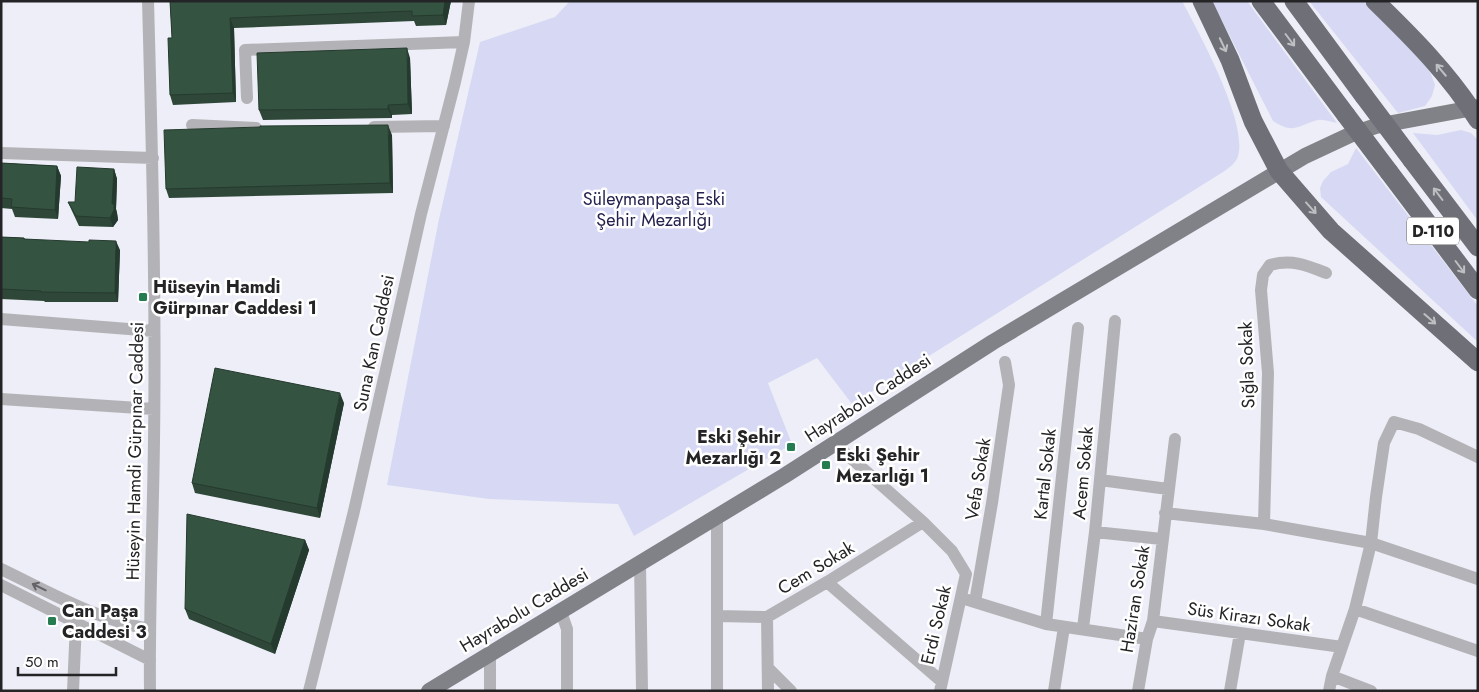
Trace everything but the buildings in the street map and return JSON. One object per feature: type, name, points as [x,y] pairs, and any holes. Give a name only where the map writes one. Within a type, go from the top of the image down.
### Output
[{"type":"highway","points":[[1202,1],[1230,60],[1253,122],[1279,171],[1332,231],[1478,362]]},
{"type":"highway","name":"D-110","points":[[1261,1],[1478,290]]},
{"type":"highway","name":"D-110","points":[[1294,1],[1478,247]]},
{"type":"highway","points":[[1375,1],[1422,47],[1475,112]]},
{"type":"main road","name":"Hayrabolu Caddesi","points":[[429,691],[718,517],[993,342],[1305,156],[1352,134],[1376,126],[1411,119],[1475,112]]},
{"type":"street","name":"Hüseyin Hamdi Gürpınar Caddesi","points":[[148,1],[154,330],[149,629],[150,691]]},
{"type":"street","name":"Suna Kan Caddesi","points":[[309,691],[354,511],[421,214],[464,42],[469,1]]},
{"type":"street","points":[[247,98],[245,50],[464,42]]},
{"type":"street","points":[[192,125],[268,128]]},
{"type":"street","points":[[366,127],[444,126]]},
{"type":"street","points":[[1,153],[152,158]]},
{"type":"street","name":"Sığla Sokak","points":[[1264,524],[1268,373],[1261,290],[1264,275],[1270,264],[1281,262],[1303,264],[1326,273]]},
{"type":"street","points":[[1,319],[154,330]]},
{"type":"street","name":"Acem Sokak","points":[[1083,628],[1095,532],[1115,321]]},
{"type":"street","name":"Kartal Sokak","points":[[1046,624],[1078,328]]},
{"type":"street","name":"Vefa Sokak","points":[[975,602],[1009,385],[1005,362]]},
{"type":"street","points":[[1,399],[154,409]]},
{"type":"street","points":[[1329,691],[1332,676],[1356,609],[1371,542],[1384,443],[1394,422],[1419,429],[1478,457]]},
{"type":"street","name":"Haziran Sokak","points":[[1138,691],[1147,638],[1152,621],[1175,438]]},
{"type":"street","name":"Erdi Sokak","points":[[834,443],[923,522],[952,551],[966,574],[940,686]]},
{"type":"street","points":[[1100,480],[1168,489]]},
{"type":"street","points":[[1165,513],[1264,524],[1371,542],[1478,579]]},
{"type":"street","points":[[717,691],[718,517]]},
{"type":"street","name":"Cem Sokak","points":[[718,616],[767,617],[923,522]]},
{"type":"street","points":[[1095,532],[1162,539]]},
{"type":"street","points":[[640,563],[642,691]]},
{"type":"street","points":[[1,569],[94,612],[126,624],[149,629]]},
{"type":"street","points":[[827,582],[940,686]]},
{"type":"street","points":[[1,585],[150,660]]},
{"type":"street","points":[[960,598],[1046,624],[1147,638]]},
{"type":"street","points":[[1356,609],[1478,652]]},
{"type":"street","points":[[561,612],[567,629],[567,691]]},
{"type":"street","points":[[767,617],[768,691]]},
{"type":"street","name":"Süs Kirazı Sokak","points":[[1152,621],[1342,647]]},
{"type":"street","points":[[73,691],[76,623]]},
{"type":"street","points":[[1054,691],[1064,627]]},
{"type":"street","points":[[1230,691],[1240,633]]},
{"type":"street","points":[[490,654],[490,691]]},
{"type":"street","points":[[768,668],[791,691]]},
{"type":"street","points":[[1332,676],[1371,691]]},
{"type":"green space","name":"Süleymanpaşa Eski Şehir Mezarlığı","points":[[570,1],[1182,1],[1210,55],[1229,100],[1236,122],[1239,141],[1238,156],[1234,163],[1223,172],[852,404],[817,358],[768,383],[792,444],[634,536],[618,504],[489,499],[387,485],[439,219],[480,42],[555,17]]},
{"type":"green space","points":[[1212,1],[1247,1],[1337,123],[1318,120],[1291,128],[1273,121]]},
{"type":"green space","points":[[1309,1],[1363,1],[1419,57],[1431,74],[1435,85],[1432,96],[1425,106],[1398,113]]},
{"type":"green space","points":[[1461,130],[1471,133],[1478,140],[1478,221],[1413,133],[1437,135]]},
{"type":"green space","points":[[1356,148],[1478,306],[1478,342],[1321,197],[1320,188],[1323,181],[1331,172],[1348,164]]},
{"type":"place","name":"Hüseyin Hamdi Gürpınar Caddesi 1","points":[[143,297]]},
{"type":"place","name":"Eski Şehir Mezarlığı 2","points":[[791,447]]},
{"type":"place","name":"Eski Şehir Mezarlığı 1","points":[[826,465]]},
{"type":"place","name":"Can Paşa Caddesi 3","points":[[52,621]]}]
